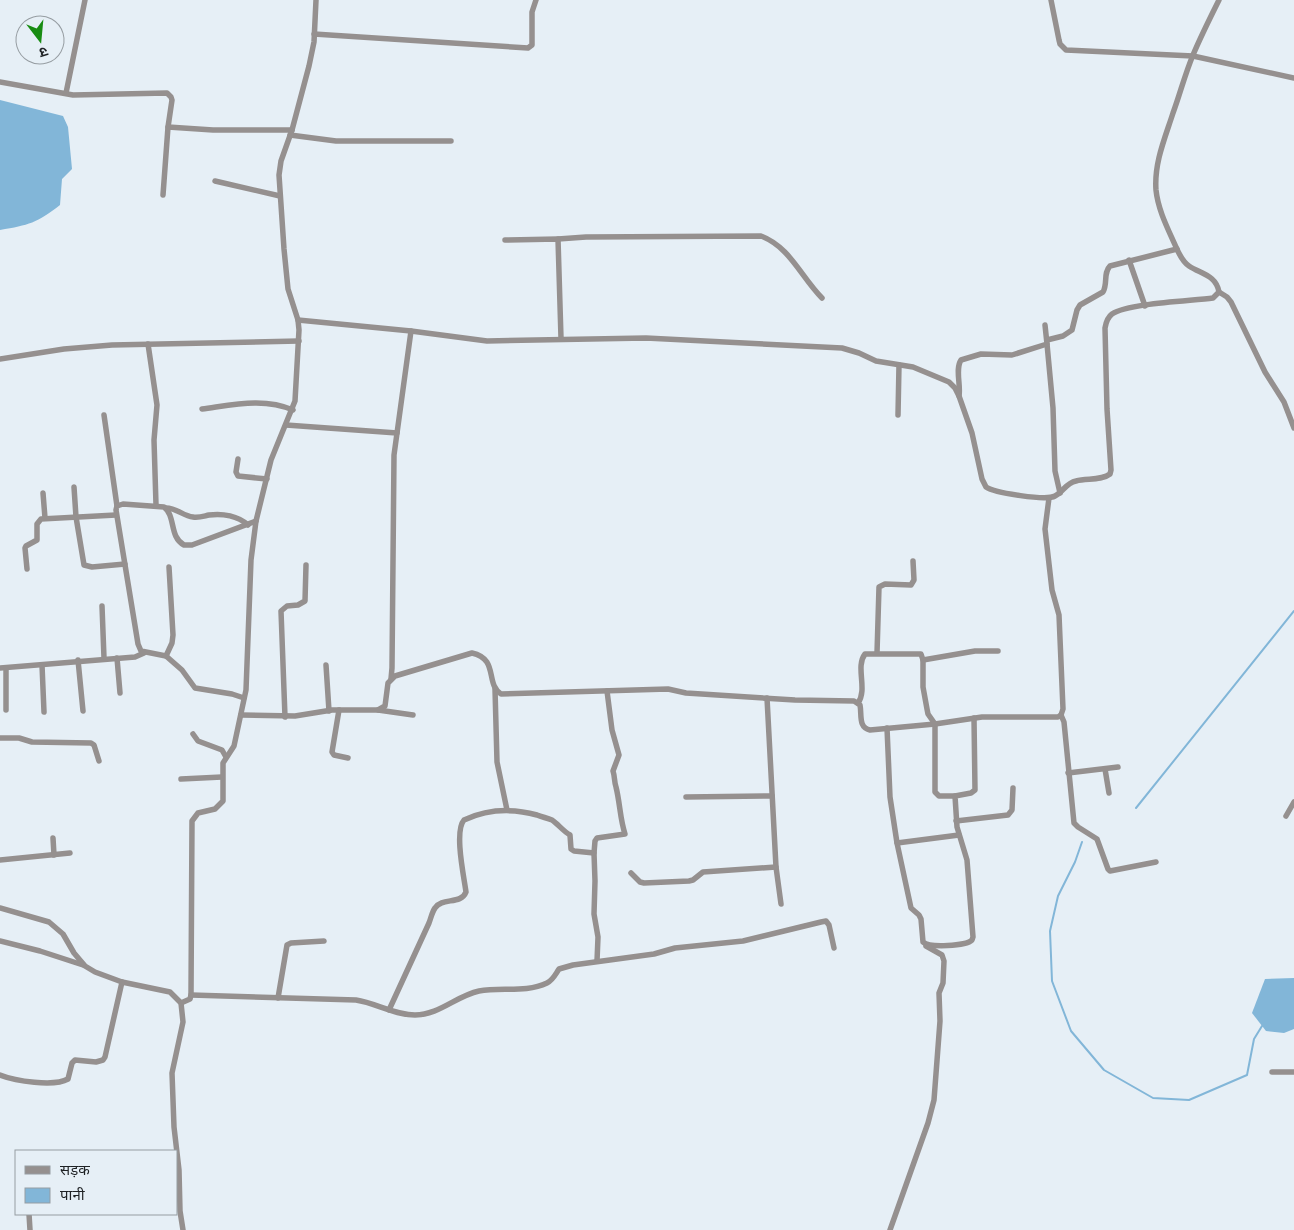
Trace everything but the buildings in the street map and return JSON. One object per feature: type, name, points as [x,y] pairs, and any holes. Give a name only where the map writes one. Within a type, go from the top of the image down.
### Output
[{"type":"street","points":[[66,94],[85,0]]},
{"type":"street","points":[[181,1003],[190,999],[191,995],[192,821],[198,813],[215,809],[223,801],[223,763],[234,746],[244,698],[248,664],[251,560],[256,522],[271,460],[292,410],[296,391],[299,341],[298,320],[288,289],[279,175],[281,161],[291,133],[309,66],[314,34],[316,0]]},
{"type":"street","points":[[314,34],[528,48],[532,45],[532,12],[536,0]]},
{"type":"street","points":[[1051,0],[1058,40],[1066,50],[1193,56],[1294,78]]},
{"type":"street","points":[[1219,0],[1193,56],[1163,141],[1156,175],[1156,191],[1159,206],[1177,249],[1189,266],[1206,274],[1213,280],[1219,292],[1228,297],[1265,372],[1284,402],[1294,428]]},
{"type":"street","points":[[0,82],[88,96],[167,93],[172,97],[172,100],[163,195]]},
{"type":"street","points":[[168,127],[291,133],[336,141],[451,141]]},
{"type":"street","points":[[215,181],[280,196]]},
{"type":"street","points":[[505,240],[586,237],[761,236],[767,238],[789,255],[812,288],[822,298]]},
{"type":"street","points":[[558,239],[561,338]]},
{"type":"street","points":[[959,396],[958,366],[961,360],[981,354],[1012,355],[1063,336],[1072,330],[1077,310],[1080,306],[1103,292],[1106,284],[1107,269],[1110,266],[1177,249]]},
{"type":"street","points":[[1129,260],[1145,306]]},
{"type":"street","points":[[298,320],[411,331],[486,341],[561,338],[646,338],[842,348],[876,361],[913,367],[948,382],[959,396],[976,444],[982,479],[986,487],[996,491],[1049,498],[1060,493],[1068,483],[1102,478],[1110,474],[1105,328],[1106,321],[1110,315],[1145,306],[1213,298],[1219,292]]},
{"type":"street","points":[[1045,325],[1053,408],[1055,471],[1060,493]]},
{"type":"street","points":[[378,710],[385,706],[392,668],[394,464],[411,331]]},
{"type":"street","points":[[0,359],[64,348],[299,341]]},
{"type":"street","points":[[148,344],[157,405],[154,440],[156,505]]},
{"type":"street","points":[[898,415],[899,365]]},
{"type":"street","points":[[202,410],[258,402],[282,406],[292,410]]},
{"type":"street","points":[[104,415],[117,506],[116,515],[139,648],[144,653]]},
{"type":"street","points":[[286,425],[397,433]]},
{"type":"street","points":[[238,459],[236,472],[238,476],[266,479]]},
{"type":"street","points":[[74,487],[76,517],[84,565],[92,567],[125,564]]},
{"type":"street","points":[[43,493],[44,518]]},
{"type":"street","points":[[1049,498],[1045,528],[1052,590],[1059,615],[1063,709],[1061,715],[1064,722],[1074,823],[1097,839],[1110,871],[1156,862]]},
{"type":"street","points":[[117,506],[123,504],[156,505],[173,508],[193,517],[230,516],[242,520],[248,525]]},
{"type":"street","points":[[166,508],[175,535],[181,544],[184,545],[192,545],[256,522]]},
{"type":"street","points":[[27,569],[25,548],[38,540],[38,521],[44,518],[116,515]]},
{"type":"street","points":[[877,653],[879,587],[885,584],[911,584],[914,580],[913,560]]},
{"type":"street","points":[[285,716],[281,611],[287,606],[298,605],[305,601],[306,565]]},
{"type":"street","points":[[166,656],[172,643],[173,634],[169,568]]},
{"type":"street","points":[[102,606],[104,658]]},
{"type":"street","points":[[923,660],[975,651],[998,651]]},
{"type":"street","points":[[6,710],[3,668],[78,660],[136,657],[144,653],[166,656],[182,670],[196,688],[244,698]]},
{"type":"street","points":[[391,679],[395,676],[472,653],[478,654],[488,662],[495,689],[497,762],[507,810]]},
{"type":"street","points":[[974,718],[975,790],[971,793],[955,796],[939,796],[935,792],[935,724],[927,709],[921,654],[865,654],[862,660],[861,696],[858,702],[861,710],[862,725],[870,730],[935,724],[974,718],[1000,716],[1053,717],[1061,715]]},
{"type":"street","points":[[117,658],[120,693]]},
{"type":"street","points":[[78,660],[83,711]]},
{"type":"street","points":[[42,665],[44,712]]},
{"type":"street","points":[[326,665],[329,710]]},
{"type":"street","points":[[495,689],[501,694],[506,695],[668,689],[686,693],[858,702]]},
{"type":"street","points":[[597,962],[598,938],[594,914],[595,841],[597,838],[625,834],[620,818],[619,799],[613,771],[619,755],[612,730],[607,691]]},
{"type":"street","points":[[767,698],[776,866],[781,904]]},
{"type":"street","points":[[241,715],[285,716],[329,710],[378,710],[413,715]]},
{"type":"street","points":[[339,710],[332,752],[348,758]]},
{"type":"street","points":[[887,728],[890,797],[897,843],[911,908],[921,919],[922,938],[925,945],[942,955],[944,961],[943,983],[939,993],[940,1021],[936,1088],[928,1123],[890,1230]]},
{"type":"street","points":[[193,734],[198,741],[222,750],[226,757]]},
{"type":"street","points":[[0,738],[19,738],[32,742],[91,743],[94,745],[99,761]]},
{"type":"street","points":[[1068,773],[1118,767]]},
{"type":"street","points":[[1105,768],[1109,794]]},
{"type":"street","points":[[181,779],[222,777]]},
{"type":"street","points":[[956,821],[1008,815],[1012,810],[1013,788]]},
{"type":"street","points":[[686,796],[772,796]]},
{"type":"street","points":[[925,945],[966,944],[972,940],[967,860],[956,821],[955,796]]},
{"type":"street","points":[[1286,816],[1294,802]]},
{"type":"street","points":[[389,1010],[434,909],[439,904],[465,896],[461,823],[468,818],[507,810],[527,813],[548,818],[570,835],[571,848],[574,851],[594,853]]},
{"type":"street","points":[[897,843],[959,835]]},
{"type":"street","points":[[53,838],[54,855]]},
{"type":"street","points":[[0,860],[70,853]]},
{"type":"street","points":[[631,873],[640,882],[644,883],[689,881],[703,872],[776,866]]},
{"type":"street","points":[[0,908],[49,922],[63,934],[74,954],[85,966]]},
{"type":"street","points":[[191,995],[356,1000],[374,1004],[399,1014],[413,1015],[430,1013],[478,992],[534,987],[551,980],[559,969],[563,967],[654,954],[694,945],[734,942],[826,922],[829,925],[834,948]]},
{"type":"street","points":[[0,941],[40,951],[85,966],[95,972],[122,982],[170,992],[181,1003],[183,1022],[172,1073],[176,1150]]},
{"type":"street","points":[[278,998],[287,945],[291,943],[324,941]]},
{"type":"street","points":[[0,1075],[21,1081],[60,1082],[68,1079],[72,1062],[75,1060],[96,1062],[103,1060],[122,982]]},
{"type":"street","points":[[1272,1072],[1294,1072]]},
{"type":"street","points":[[178,1170],[183,1230]]},
{"type":"street","points":[[29,1215],[30,1230]]},
{"type":"water","points":[[0,100],[63,116],[68,127],[72,169],[62,179],[60,205],[45,216],[32,222],[0,230]]},
{"type":"water","points":[[1294,978],[1294,1029],[1284,1033],[1266,1031],[1252,1013],[1265,979]]},
{"type":"waterway","points":[[1136,808],[1294,611]]},
{"type":"waterway","points":[[1082,842],[1075,862],[1058,896],[1050,931],[1052,981],[1071,1031],[1104,1070],[1153,1098],[1189,1100],[1247,1075],[1254,1039],[1262,1026]]}]
